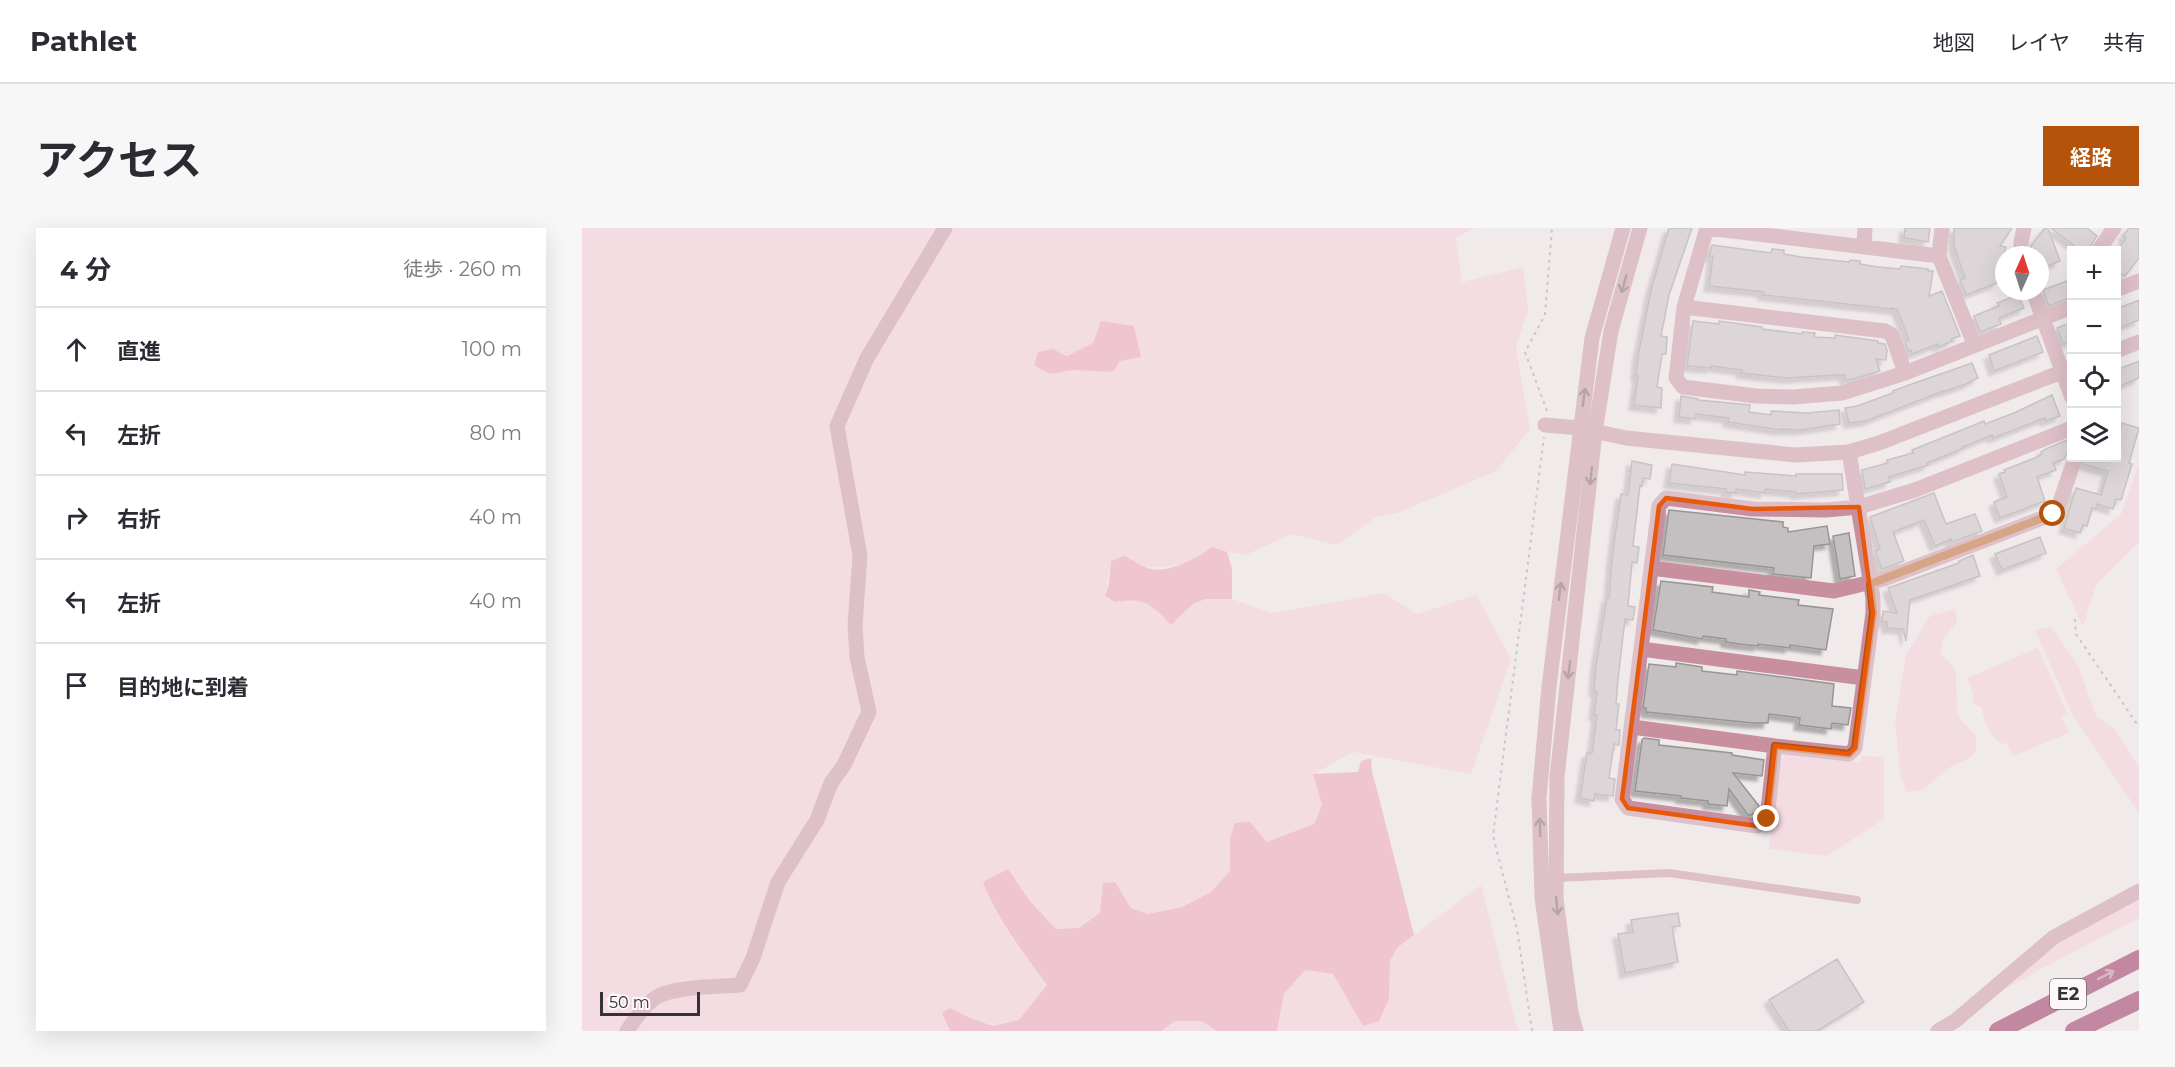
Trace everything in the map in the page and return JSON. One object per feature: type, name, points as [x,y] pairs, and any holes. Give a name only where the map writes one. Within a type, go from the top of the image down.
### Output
[{"type":"highway","name":"E2","points":[[1998,1031],[2139,959]]},
{"type":"highway","name":"E2","points":[[2074,1031],[2139,1000]]},
{"type":"street","points":[[627,1031],[636,1016],[657,997],[681,990],[740,985],[753,958],[778,882],[817,820],[831,783],[844,765],[869,712],[857,657],[855,626],[860,556],[837,426],[867,358],[945,228]]},
{"type":"street","points":[[1561,1031],[1542,898],[1539,798],[1549,687],[1592,338],[1623,228]]},
{"type":"street","points":[[1576,1031],[1571,1013],[1556,899],[1557,777],[1595,432],[1611,331],[1640,228]]},
{"type":"street","points":[[1939,256],[1790,233],[1707,228],[1684,307],[1676,378],[1683,387],[1756,396],[1793,397],[1842,393],[1905,373],[1974,344],[2067,310]]},
{"type":"street","points":[[1864,246],[1865,228]]},
{"type":"street","points":[[1942,228],[1939,256],[1974,344]]},
{"type":"street","points":[[2021,246],[2024,228]]},
{"type":"street","points":[[2101,246],[2108,230]]},
{"type":"street","points":[[2121,288],[2139,281]]},
{"type":"street","points":[[1545,425],[1580,428],[1626,438],[1796,455],[1849,452],[1879,443],[2067,370],[2036,300]]},
{"type":"street","points":[[1684,307],[1885,331],[1892,335],[1905,373]]},
{"type":"street","points":[[2121,349],[2139,342]]},
{"type":"street","points":[[1775,746],[1767,819],[1757,826],[1628,808],[1622,799],[1659,506],[1666,498],[1753,509],[1826,510],[1859,507],[1915,490],[2067,430]]},
{"type":"street","points":[[1632,727],[1849,754],[1855,748],[1873,613],[1849,452]]},
{"type":"street","points":[[1651,568],[1834,591],[1870,584],[2053,514],[2058,508],[2074,462]]},
{"type":"street","points":[[1641,649],[1864,678]]},
{"type":"street","points":[[1938,1031],[1954,1021],[2054,937],[2139,891]]},
{"type":"lane","points":[[1557,878],[1669,873],[1857,900]]},
{"type":"path","points":[[1532,1031],[1517,929],[1493,836],[1547,409],[1525,352],[1545,315],[1552,228]]},
{"type":"path","points":[[2075,619],[2076,634],[2139,727]]},
{"type":"highlighted area","points":[[1666,498],[1753,509],[1859,507],[1873,613],[1855,748],[1849,754],[1775,746],[1767,819],[1757,826],[1628,808],[1622,799],[1659,506]]},
{"type":"shaded area","points":[[582,228],[1475,228],[1456,238],[1462,282],[1523,267],[1528,310],[1516,347],[1530,429],[1496,471],[1400,512],[1376,517],[1337,545],[1291,534],[1246,555],[1212,547],[1187,562],[1163,567],[1111,561],[1105,596],[1115,602],[1133,600],[1144,602],[1159,612],[1206,599],[1232,599],[1273,613],[1384,593],[1417,614],[1476,595],[1511,659],[1471,774],[1353,752],[1314,774],[1322,805],[1314,824],[1267,842],[1250,822],[1230,839],[1230,871],[1211,892],[1182,907],[1148,914],[1131,908],[1115,882],[1103,883],[1100,913],[1079,928],[1056,929],[1030,901],[1008,869],[984,882],[1002,922],[1048,985],[1020,1020],[993,1026],[950,1008],[942,1013],[950,1031],[582,1031]],"holes":[[[1102,321],[1141,357],[1119,361],[1113,372],[1074,370],[1050,374],[1053,349],[1067,356],[1093,343]]]},
{"type":"shaded area","points":[[1101,321],[1134,326],[1141,357],[1120,361],[1113,372],[1074,370],[1050,374],[1034,365],[1038,352],[1053,349],[1067,356],[1093,343]]},
{"type":"shaded area","points":[[2139,464],[2139,542],[2096,585],[2083,627],[2056,569],[2121,514]]},
{"type":"shaded area","points":[[1212,547],[1227,552],[1232,569],[1232,599],[1206,599],[1194,603],[1171,625],[1147,604],[1133,601],[1115,602],[1105,596],[1111,561],[1125,556],[1151,569],[1166,569],[1191,560]]},
{"type":"shaded area","points":[[1955,609],[1957,622],[1942,641],[1941,653],[1956,671],[1957,712],[1976,736],[1976,751],[1968,759],[1948,768],[1923,790],[1906,792],[1900,771],[1895,723],[1906,654],[1930,616]]},
{"type":"shaded area","points":[[2051,627],[2078,665],[2096,716],[2115,729],[2139,767],[2139,813],[2073,716],[2035,630]]},
{"type":"shaded area","points":[[2038,648],[2067,713],[2061,716],[2069,733],[2013,756],[2006,743],[2002,744],[1991,732],[1981,707],[1973,704],[1973,693],[1967,678]]},
{"type":"shaded area","points":[[1785,753],[1861,762],[1862,756],[1884,757],[1884,819],[1827,856],[1769,849],[1782,760]]},
{"type":"shaded area","points":[[1371,758],[1372,771],[1414,935],[1397,948],[1390,961],[1389,999],[1379,1021],[1363,1026],[1333,974],[1305,970],[1284,994],[1277,1031],[1217,1031],[1202,1021],[1175,1021],[1161,1031],[950,1031],[942,1013],[950,1008],[993,1026],[1019,1020],[1047,985],[1003,923],[983,882],[1008,869],[1030,901],[1056,929],[1079,928],[1100,913],[1103,883],[1115,882],[1131,908],[1148,914],[1182,907],[1211,892],[1230,871],[1230,839],[1235,823],[1250,822],[1267,842],[1314,824],[1322,805],[1313,774],[1358,772],[1361,761]]},
{"type":"shaded area","points":[[1481,885],[1518,1031],[1277,1031],[1284,994],[1305,970],[1333,974],[1363,1026],[1389,999],[1390,961],[1397,948]]},
{"type":"shaded area","points":[[2139,896],[2139,918],[2037,971],[1967,1011],[2065,934]]},
{"type":"shaded area","points":[[1175,1021],[1202,1021],[1217,1031],[1161,1031]]},
{"type":"building","points":[[1669,228],[1692,228],[1669,295],[1661,336],[1667,337],[1666,354],[1662,354],[1657,387],[1662,388],[1661,408],[1634,405],[1638,356],[1651,290]]},
{"type":"building","points":[[1905,228],[1930,228],[1928,242],[1904,238]]},
{"type":"building","points":[[1954,228],[2012,228],[2000,246],[1995,246],[1995,284],[1966,295],[1960,280],[1965,278],[1954,246]]},
{"type":"building","points":[[2045,228],[2048,228],[2060,261],[2049,266],[2049,246],[2031,246]]},
{"type":"building","points":[[2051,228],[2087,228],[2097,236],[2091,246],[2075,246]]},
{"type":"building","points":[[2129,228],[2139,228],[2139,258],[2125,276],[2121,273],[2120,246],[2126,238],[2123,236]]},
{"type":"building","points":[[1712,245],[1771,253],[1772,249],[1784,250],[1784,254],[1849,262],[1850,260],[1860,261],[1860,264],[1878,267],[1900,269],[1901,266],[1928,269],[1928,271],[1933,271],[1929,296],[1942,291],[1960,336],[1939,347],[1938,344],[1912,354],[1911,350],[1908,351],[1905,341],[1909,340],[1897,309],[1892,307],[1892,309],[1763,295],[1764,292],[1709,286],[1713,256],[1709,256]]},
{"type":"building","points":[[2067,281],[2067,299],[2049,306],[2047,300],[2049,300],[2049,288]]},
{"type":"building","points":[[2005,300],[2020,300],[2024,308],[1999,318],[2001,324],[1980,332],[1974,316],[1999,306],[1997,303]]},
{"type":"building","points":[[2139,300],[2139,320],[2121,327],[2121,307]]},
{"type":"building","points":[[1693,321],[1719,324],[1719,321],[1802,334],[1802,332],[1815,333],[1814,337],[1835,338],[1835,335],[1878,341],[1878,343],[1885,344],[1886,360],[1876,359],[1880,371],[1845,380],[1845,375],[1786,378],[1741,373],[1742,370],[1711,366],[1711,368],[1687,366]]},
{"type":"building","points":[[2067,324],[2067,343],[2063,344],[2057,328]]},
{"type":"building","points":[[2037,336],[2043,352],[1994,371],[1989,355]]},
{"type":"building","points":[[2139,361],[2139,378],[2121,386],[2121,368]]},
{"type":"building","points":[[1972,363],[1978,378],[1966,384],[1866,421],[1849,423],[1845,408],[1857,406]]},
{"type":"building","points":[[2052,395],[2060,416],[2046,421],[2045,418],[1993,438],[1992,435],[1927,463],[1928,465],[1889,477],[1890,482],[1865,489],[1862,470],[1888,463],[1887,460],[1913,453],[1912,450],[1984,421],[1985,424],[2014,413]]},
{"type":"building","points":[[1681,396],[1750,405],[1749,412],[1771,415],[1771,411],[1807,413],[1839,410],[1840,424],[1800,430],[1780,430],[1728,422],[1729,418],[1696,414],[1695,419],[1679,417]]},
{"type":"building","points":[[2122,423],[2139,428],[2129,463],[2132,464],[2121,500],[2116,499],[2113,509],[2097,504],[2096,509],[2092,508],[2087,526],[2083,525],[2080,533],[2064,528],[2076,488],[2101,495],[2108,471],[2083,464],[2084,462],[2121,462]]},
{"type":"building","points":[[2067,440],[2067,454],[2064,459],[2053,463],[2056,470],[2037,477],[2045,501],[2000,518],[1994,502],[2007,497],[1999,474],[2035,458],[2046,449]]},
{"type":"building","points":[[1632,461],[1652,465],[1650,479],[1643,478],[1642,486],[1640,485],[1633,546],[1639,547],[1637,563],[1632,562],[1628,606],[1635,607],[1633,620],[1625,619],[1618,679],[1616,704],[1619,704],[1616,730],[1620,730],[1619,745],[1614,744],[1609,778],[1615,779],[1613,796],[1595,794],[1594,801],[1580,798],[1587,753],[1592,753],[1597,715],[1594,715],[1597,692],[1594,691],[1596,665],[1607,598],[1609,598],[1621,494],[1628,495]]},
{"type":"building","points":[[1672,464],[1745,475],[1745,472],[1796,476],[1796,474],[1842,474],[1843,490],[1796,494],[1796,492],[1765,489],[1765,493],[1736,489],[1736,493],[1726,492],[1726,489],[1669,483]]},
{"type":"building","points":[[1934,493],[1946,524],[1975,514],[1982,531],[1952,542],[1951,539],[1935,546],[1924,520],[1893,532],[1904,561],[1882,569],[1875,551],[1880,549],[1870,517]]},
{"type":"building","points":[[1669,510],[1783,522],[1783,527],[1788,528],[1788,532],[1827,526],[1830,544],[1814,546],[1811,578],[1773,574],[1774,568],[1663,555]]},
{"type":"building","points":[[1849,533],[1855,576],[1840,579],[1833,536]]},
{"type":"building","points":[[2040,537],[2046,553],[2002,570],[1995,554]]},
{"type":"building","points":[[1973,555],[1980,576],[1910,600],[1906,641],[1903,629],[1887,628],[1887,622],[1882,622],[1883,611],[1897,613],[1888,588],[1959,563]]},
{"type":"building","points":[[1661,581],[1713,587],[1712,592],[1749,597],[1749,590],[1760,592],[1759,595],[1799,600],[1798,605],[1833,609],[1826,650],[1790,645],[1790,648],[1739,644],[1726,642],[1726,639],[1703,636],[1702,639],[1653,630]]},
{"type":"building","points":[[1676,663],[1702,667],[1702,671],[1737,675],[1737,671],[1834,684],[1832,706],[1851,708],[1848,725],[1832,723],[1831,729],[1799,725],[1800,718],[1769,714],[1768,723],[1753,723],[1646,712],[1646,708],[1643,708],[1649,664],[1676,667]]},
{"type":"building","points":[[1644,738],[1659,740],[1659,745],[1732,753],[1732,755],[1764,760],[1762,776],[1733,773],[1759,806],[1758,810],[1748,815],[1729,789],[1727,806],[1708,804],[1708,801],[1681,798],[1681,796],[1635,791]]},
{"type":"building","points":[[1678,913],[1680,926],[1672,927],[1678,962],[1625,973],[1618,934],[1633,932],[1631,920]]},
{"type":"building","points":[[1837,959],[1864,1002],[1817,1031],[1789,1031],[1769,1000]]},
{"type":"route","points":[[1767,819],[1775,746],[1849,754],[1855,748],[1873,613],[1870,584],[2053,514]]}]
